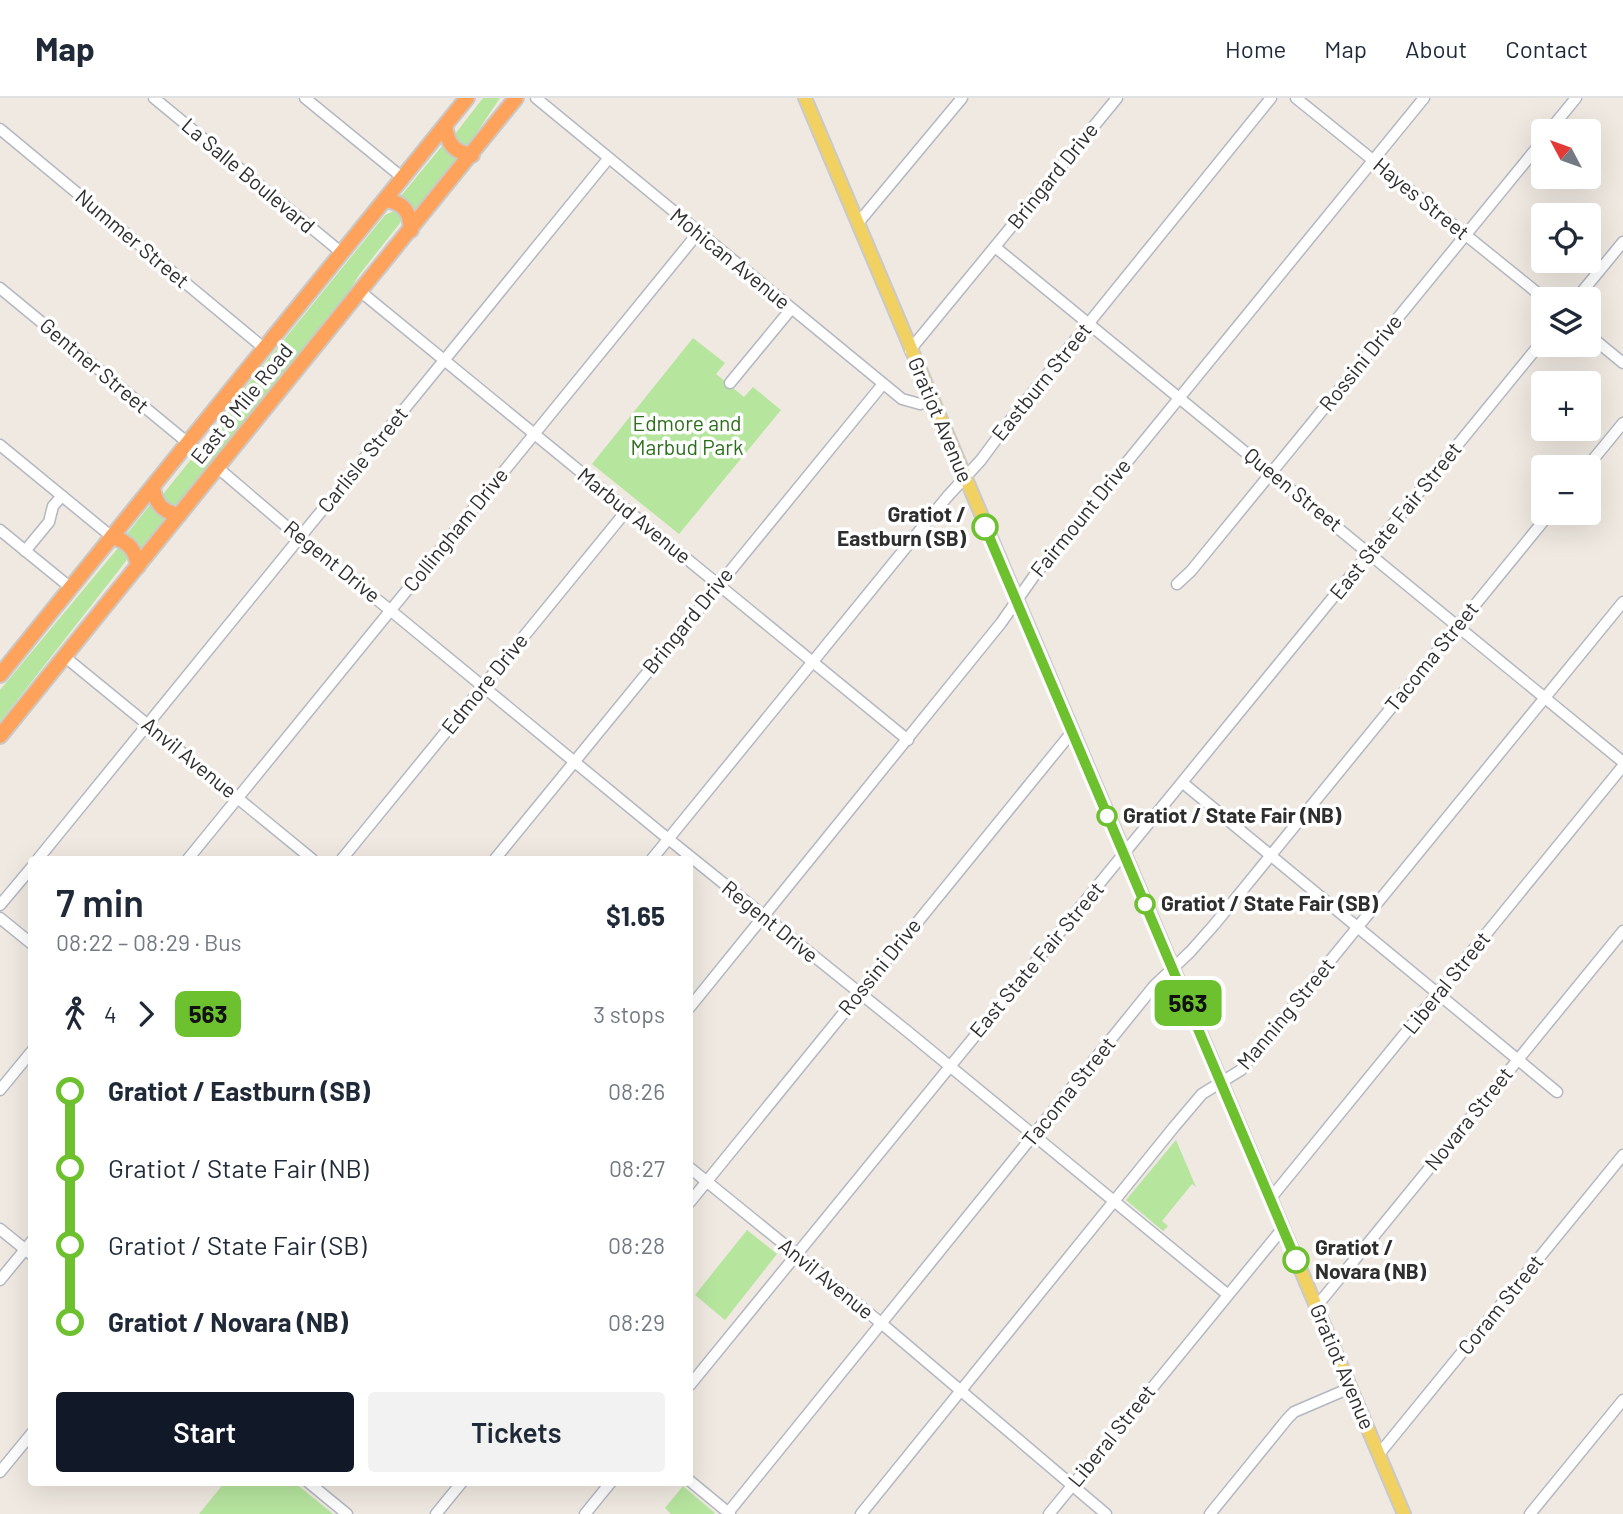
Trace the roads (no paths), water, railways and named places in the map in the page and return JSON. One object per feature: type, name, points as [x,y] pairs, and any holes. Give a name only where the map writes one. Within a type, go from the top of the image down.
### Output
[{"type":"highway","name":"East 8 Mile Road","points":[[0,736],[516,98]]},
{"type":"highway","name":"East 8 Mile Road","points":[[0,676],[386,200],[463,99]]},
{"type":"highway","points":[[445,126],[451,148],[472,155]]},
{"type":"highway","points":[[386,200],[399,203],[406,209],[411,230]]},
{"type":"highway","points":[[153,486],[155,499],[160,507],[179,515]]},
{"type":"highway","points":[[112,537],[132,547],[138,566]]},
{"type":"main road","name":"Gratiot Avenue","points":[[805,98],[1404,1514]]},
{"type":"street","name":"La Salle Boulevard","points":[[154,98],[342,253]]},
{"type":"street","points":[[306,98],[403,178]]},
{"type":"street","name":"Mohican Avenue","points":[[536,98],[902,399],[920,404],[932,400]]},
{"type":"street","points":[[858,223],[962,98]]},
{"type":"street","name":"Bringard Drive","points":[[910,351],[1117,98]]},
{"type":"street","name":"Eastburn Street","points":[[654,856],[965,478],[1271,98]]},
{"type":"street","name":"Hayes Street","points":[[1296,98],[1531,288]]},
{"type":"street","name":"Fairmount Drive","points":[[693,1003],[908,740],[1017,602],[1032,579],[1424,98]]},
{"type":"street","points":[[1559,119],[1576,98]]},
{"type":"street","name":"Nummer Street","points":[[0,130],[265,349]]},
{"type":"street","name":"Rossini Drive","points":[[1177,584],[1191,571],[1272,473],[1531,155]]},
{"type":"street","name":"Carlisle Street","points":[[40,856],[608,159]]},
{"type":"street","name":"Collingham Drive","points":[[190,856],[698,233]]},
{"type":"street","points":[[1586,287],[1623,242]]},
{"type":"street","name":"Queen Street","points":[[995,247],[1623,764]]},
{"type":"street","name":"Gentner Street","points":[[0,288],[188,443]]},
{"type":"street","name":"Marbud Avenue","points":[[361,292],[908,740]]},
{"type":"street","points":[[730,383],[791,309]]},
{"type":"street","points":[[1601,345],[1623,363]]},
{"type":"street","name":"East State Fair Street","points":[[693,1381],[1531,355]]},
{"type":"street","name":"Bringard Drive","points":[[497,856],[883,384]]},
{"type":"street","points":[[1597,455],[1623,423]]},
{"type":"street","points":[[0,445],[112,537]]},
{"type":"street","name":"Regent Drive","points":[[218,468],[689,856]]},
{"type":"street","points":[[26,551],[49,522],[53,506],[62,496]]},
{"type":"street","name":"Edmore Drive","points":[[344,856],[627,510]]},
{"type":"street","name":"Tacoma Street","points":[[728,1514],[1154,986],[1173,970],[1214,925],[1540,525]]},
{"type":"street","points":[[0,530],[71,588]]},
{"type":"street","name":"Manning Street","points":[[861,1514],[1202,1094],[1241,1070],[1623,602]]},
{"type":"street","name":"Anvil Avenue","points":[[65,657],[308,856]]},
{"type":"street","name":"Rossini Drive","points":[[693,1198],[1072,732]]},
{"type":"street","name":"Liberal Street","points":[[1270,1199],[1623,764]]},
{"type":"street","points":[[1183,783],[1557,1091]]},
{"type":"street","name":"Regent Drive","points":[[693,859],[1227,1294]]},
{"type":"street","points":[[0,905],[28,872]]},
{"type":"street","points":[[0,918],[28,941]]},
{"type":"street","name":"Novara Street","points":[[1316,1307],[1623,931]]},
{"type":"street","points":[[0,1090],[28,1056]]},
{"type":"street","name":"Coram Street","points":[[1379,1454],[1623,1155]]},
{"type":"street","name":"Anvil Avenue","points":[[693,1171],[881,1323],[1106,1514]]},
{"type":"street","name":"Liberal Street","points":[[1049,1514],[1283,1228]]},
{"type":"street","points":[[0,1229],[28,1248]]},
{"type":"street","points":[[0,1280],[28,1250]]},
{"type":"street","points":[[1210,1514],[1294,1412],[1350,1388]]},
{"type":"street","points":[[1530,1514],[1623,1400]]},
{"type":"street","points":[[0,1472],[28,1438]]},
{"type":"street","points":[[693,1484],[728,1514]]},
{"type":"street","points":[[313,1486],[347,1514]]},
{"type":"street","points":[[436,1514],[459,1486]]},
{"type":"street","points":[[585,1514],[608,1486]]},
{"type":"place","name":"Gratiot / Eastburn (SB)","points":[[985,527]]},
{"type":"place","name":"Gratiot / State Fair (NB)","points":[[1107,816]]},
{"type":"place","name":"Gratiot / State Fair (SB)","points":[[1145,904]]},
{"type":"place","name":"Gratiot / Novara (NB)","points":[[1296,1260]]},
{"type":"park label","name":"Edmore and Marbud Park","points":[[687,436]]}]
